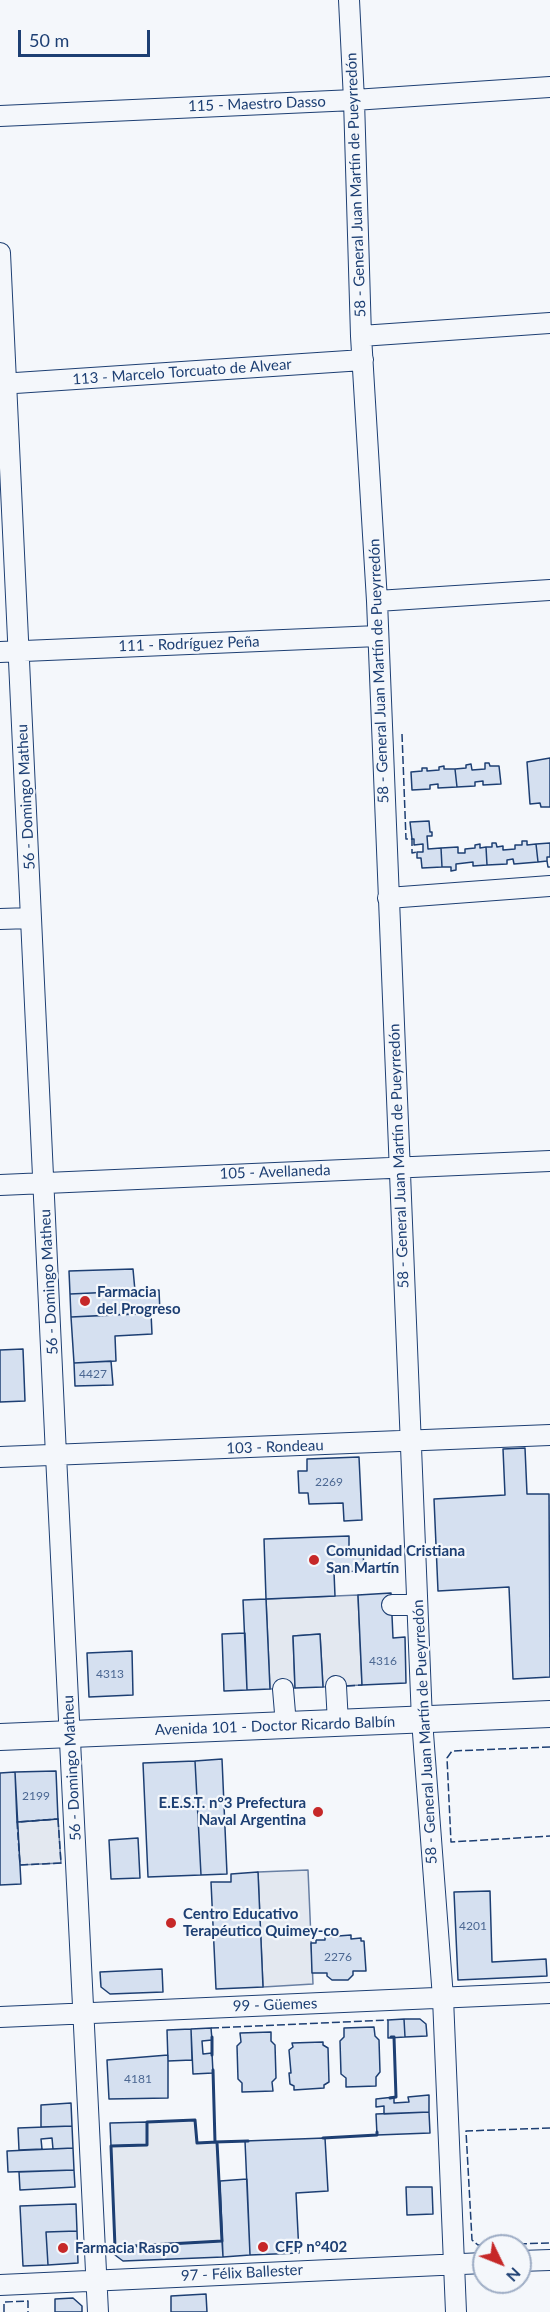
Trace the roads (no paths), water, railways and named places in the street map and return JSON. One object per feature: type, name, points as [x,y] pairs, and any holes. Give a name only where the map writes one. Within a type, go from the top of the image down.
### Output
[{"type":"main road","name":"Avenida 101 - Doctor Ricardo Balbín","points":[[0,1737],[550,1714]]},
{"type":"street","name":"58 - General Juan Martín de Pueyrredón","points":[[349,0],[361,336],[377,601],[422,1720],[443,1998],[456,2312]]},
{"type":"street","name":"115 - Maestro Dasso","points":[[0,116],[354,100],[550,87]]},
{"type":"street","name":"56 - Domingo Matheu","points":[[0,253],[9,651],[32,918],[98,2312]]},
{"type":"street","points":[[361,336],[550,323]]},
{"type":"street","name":"113 - Marcelo Torcuato de Alvear","points":[[2,384],[363,360]]},
{"type":"street","points":[[377,601],[550,590]]},
{"type":"street","name":"111 - Rodríguez Peña","points":[[9,651],[378,636]]},
{"type":"street","points":[[388,898],[550,886]]},
{"type":"street","points":[[0,919],[32,918]]},
{"type":"street","name":"105 - Avellaneda","points":[[0,1185],[550,1161]]},
{"type":"street","name":"103 - Rondeau","points":[[0,1457],[550,1435]]},
{"type":"street","points":[[392,1605],[417,1605]]},
{"type":"street","points":[[336,1686],[338,1723]]},
{"type":"street","points":[[283,1689],[286,1725]]},
{"type":"street","name":"99 - Güemes","points":[[0,2017],[550,1993]]},
{"type":"street","points":[[532,2261],[550,2260]]},
{"type":"street","name":"97 - Félix Ballester","points":[[0,2285],[472,2263]]},
{"type":"place","name":"Farmacia del Progreso","points":[[85,1301]]},
{"type":"place","name":"Comunidad Cristiana San Martín","points":[[314,1560]]},
{"type":"place","name":"E.E.S.T. n°3 Prefectura Naval Argentina","points":[[318,1812]]},
{"type":"place","name":"Centro Educativo Terapéutico Quimey-co","points":[[171,1923]]},
{"type":"place","name":"CFP n°402","points":[[263,2247]]},
{"type":"place","name":"Farmacia Raspo","points":[[63,2248]]}]
